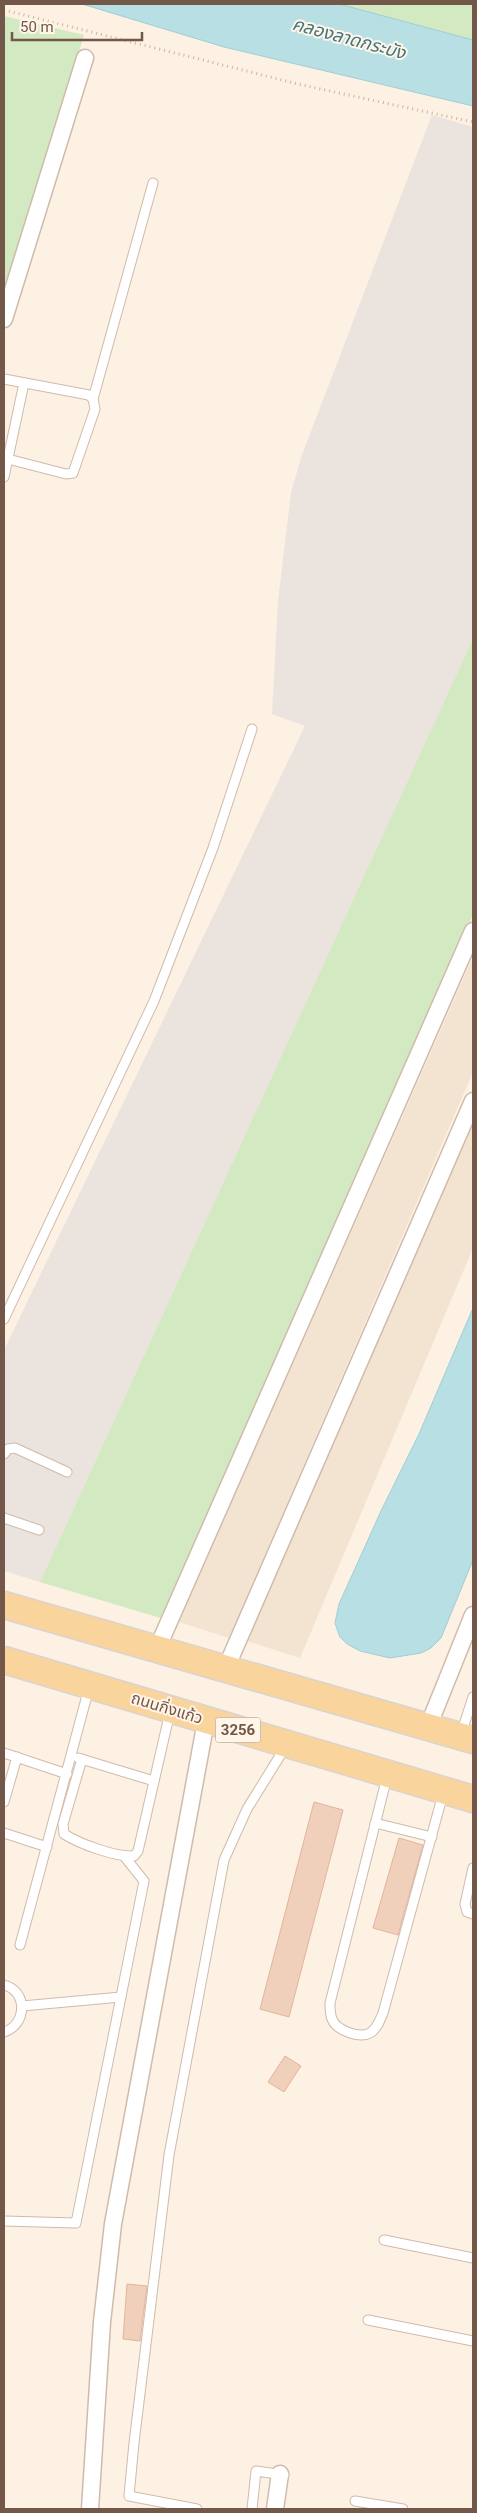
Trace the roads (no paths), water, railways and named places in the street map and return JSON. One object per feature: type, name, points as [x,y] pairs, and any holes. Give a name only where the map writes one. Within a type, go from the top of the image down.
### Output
[{"type":"main road","points":[[4,1604],[467,1738]]},
{"type":"main road","name":"ถนนกิ่งแก้ว","points":[[4,1660],[473,1799]]},
{"type":"street","points":[[4,319],[85,58]]},
{"type":"street","points":[[157,1649],[473,932]]},
{"type":"street","points":[[226,1668],[473,1101]]},
{"type":"street","points":[[428,1727],[473,1615]]},
{"type":"street","points":[[90,2509],[102,2322],[113,2224],[206,1721]]},
{"type":"street","points":[[275,2509],[283,2475]]},
{"type":"lane","points":[[5,458],[66,474],[73,473],[95,409],[93,399],[153,183]]},
{"type":"lane","points":[[4,379],[89,396],[93,399]]},
{"type":"lane","points":[[4,477],[5,458],[24,383]]},
{"type":"lane","points":[[4,1319],[154,1001],[214,848],[252,729]]},
{"type":"lane","points":[[4,1454],[8,1449],[15,1448],[67,1472]]},
{"type":"lane","points":[[4,1518],[38,1530]]},
{"type":"lane","points":[[90,1685],[63,1824],[64,1834],[73,1840],[124,1856],[134,1856],[138,1851],[170,1709]]},
{"type":"lane","points":[[467,1738],[473,1697]]},
{"type":"lane","points":[[197,2509],[129,2496],[134,2443],[169,2155],[224,1860],[247,1809],[288,1744]]},
{"type":"lane","points":[[4,1753],[67,1774]]},
{"type":"lane","points":[[4,1802],[17,1757]]},
{"type":"lane","points":[[20,1945],[67,1774],[77,1758]]},
{"type":"lane","points":[[77,1758],[154,1781]]},
{"type":"lane","points":[[387,1774],[330,2003],[332,2019],[342,2030],[360,2034],[372,2031],[383,2013],[444,1791]]},
{"type":"lane","points":[[376,1823],[432,1837]]},
{"type":"lane","points":[[4,1833],[48,1847]]},
{"type":"lane","points":[[4,2221],[76,2222],[144,1881],[124,1856]]},
{"type":"lane","points":[[473,1868],[465,1904],[467,1912],[473,1914]]},
{"type":"lane","points":[[4,1985],[15,1991],[22,2006],[19,2022],[4,2032]]},
{"type":"lane","points":[[22,2006],[121,1998]]},
{"type":"lane","points":[[384,2240],[473,2258]]},
{"type":"lane","points":[[368,2320],[473,2341]]},
{"type":"lane","points":[[252,2509],[256,2471],[283,2475]]},
{"type":"lane","points":[[355,2501],[403,2509]]},
{"type":"water","name":"คลองลาดกระบัง","points":[[82,4],[339,4],[473,40],[473,106],[224,47]]},
{"type":"water","points":[[473,1308],[473,1560],[441,1638],[431,1648],[421,1653],[390,1658],[360,1651],[347,1644],[340,1637],[335,1623],[339,1604],[381,1511],[419,1434]]}]
